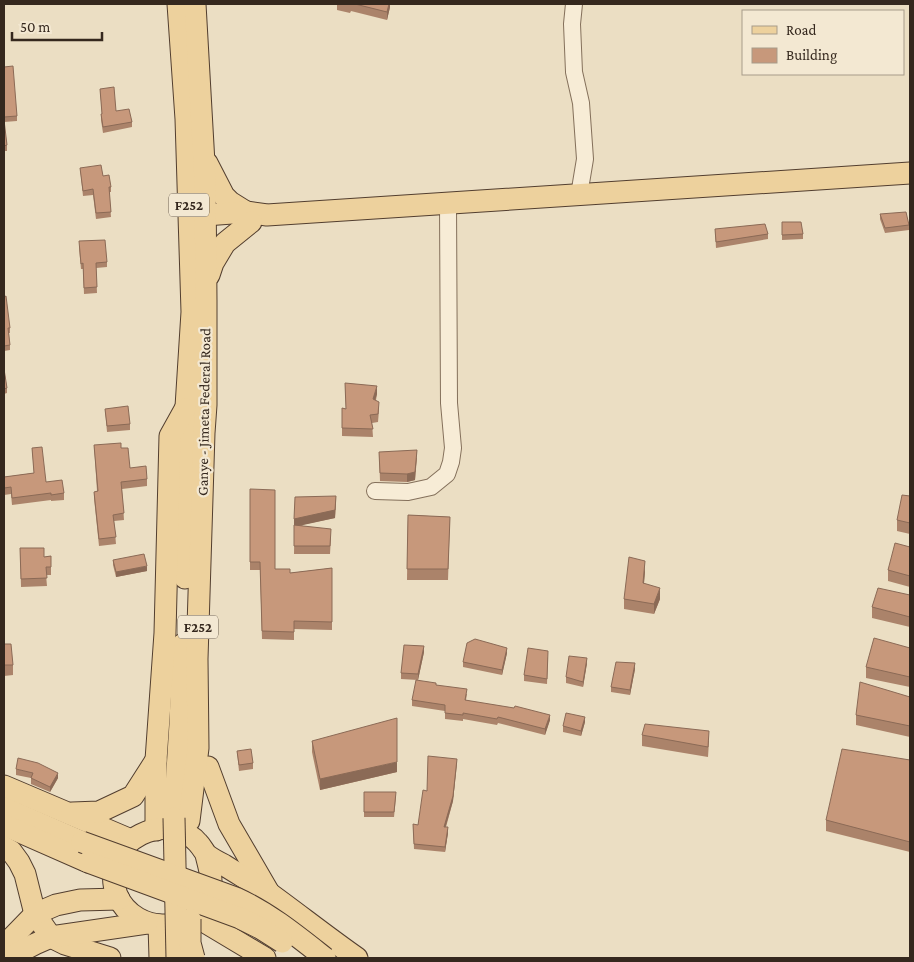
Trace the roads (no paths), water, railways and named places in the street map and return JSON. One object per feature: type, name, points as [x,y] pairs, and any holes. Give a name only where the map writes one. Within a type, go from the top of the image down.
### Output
[{"type":"main road","name":"Ganye - Jimeta Federal Road","points":[[178,4],[186,119],[196,406]]},
{"type":"main road","name":"Ganye - Jimeta Federal Road","points":[[182,820],[198,748],[195,433],[206,283],[204,157],[195,4]]},
{"type":"main road","points":[[204,157],[224,196],[230,202],[255,216]]},
{"type":"main road","points":[[205,220],[217,225],[255,216],[910,173]]},
{"type":"main road","points":[[206,283],[213,263],[225,243],[255,216]]},
{"type":"main road","points":[[8,958],[51,937],[153,924],[168,925],[189,918],[205,902],[211,885],[202,849],[208,767],[213,444],[196,406],[170,436],[165,632],[156,760],[156,830]]},
{"type":"main road","points":[[67,814],[99,812],[133,796],[156,760]]},
{"type":"main road","points":[[208,767],[229,824],[269,893]]},
{"type":"main road","points":[[4,786],[131,840]]},
{"type":"main road","points":[[4,808],[85,852],[240,918],[286,944],[304,958]]},
{"type":"main road","points":[[177,958],[182,820]]},
{"type":"main road","points":[[182,820],[190,943],[194,958]]},
{"type":"main road","points":[[4,824],[85,852],[236,898],[254,906],[294,933],[325,958]]},
{"type":"main road","points":[[153,924],[136,918],[126,910],[115,888],[115,867],[119,854],[131,840],[162,828],[176,830],[188,835],[202,849],[269,893],[356,958]]},
{"type":"main road","points":[[4,847],[11,851],[20,862],[35,914],[51,937],[65,944],[110,958]]},
{"type":"main road","points":[[4,946],[35,914],[56,905],[80,900],[119,899]]},
{"type":"main road","points":[[189,918],[202,958]]},
{"type":"main road","points":[[189,918],[265,958]]},
{"type":"main road","points":[[153,924],[160,958]]},
{"type":"street","points":[[574,4],[572,24],[574,72],[581,103],[585,159],[579,195]]},
{"type":"street","points":[[375,491],[408,492],[431,487],[447,474],[452,462],[453,448],[449,393],[448,203]]}]
